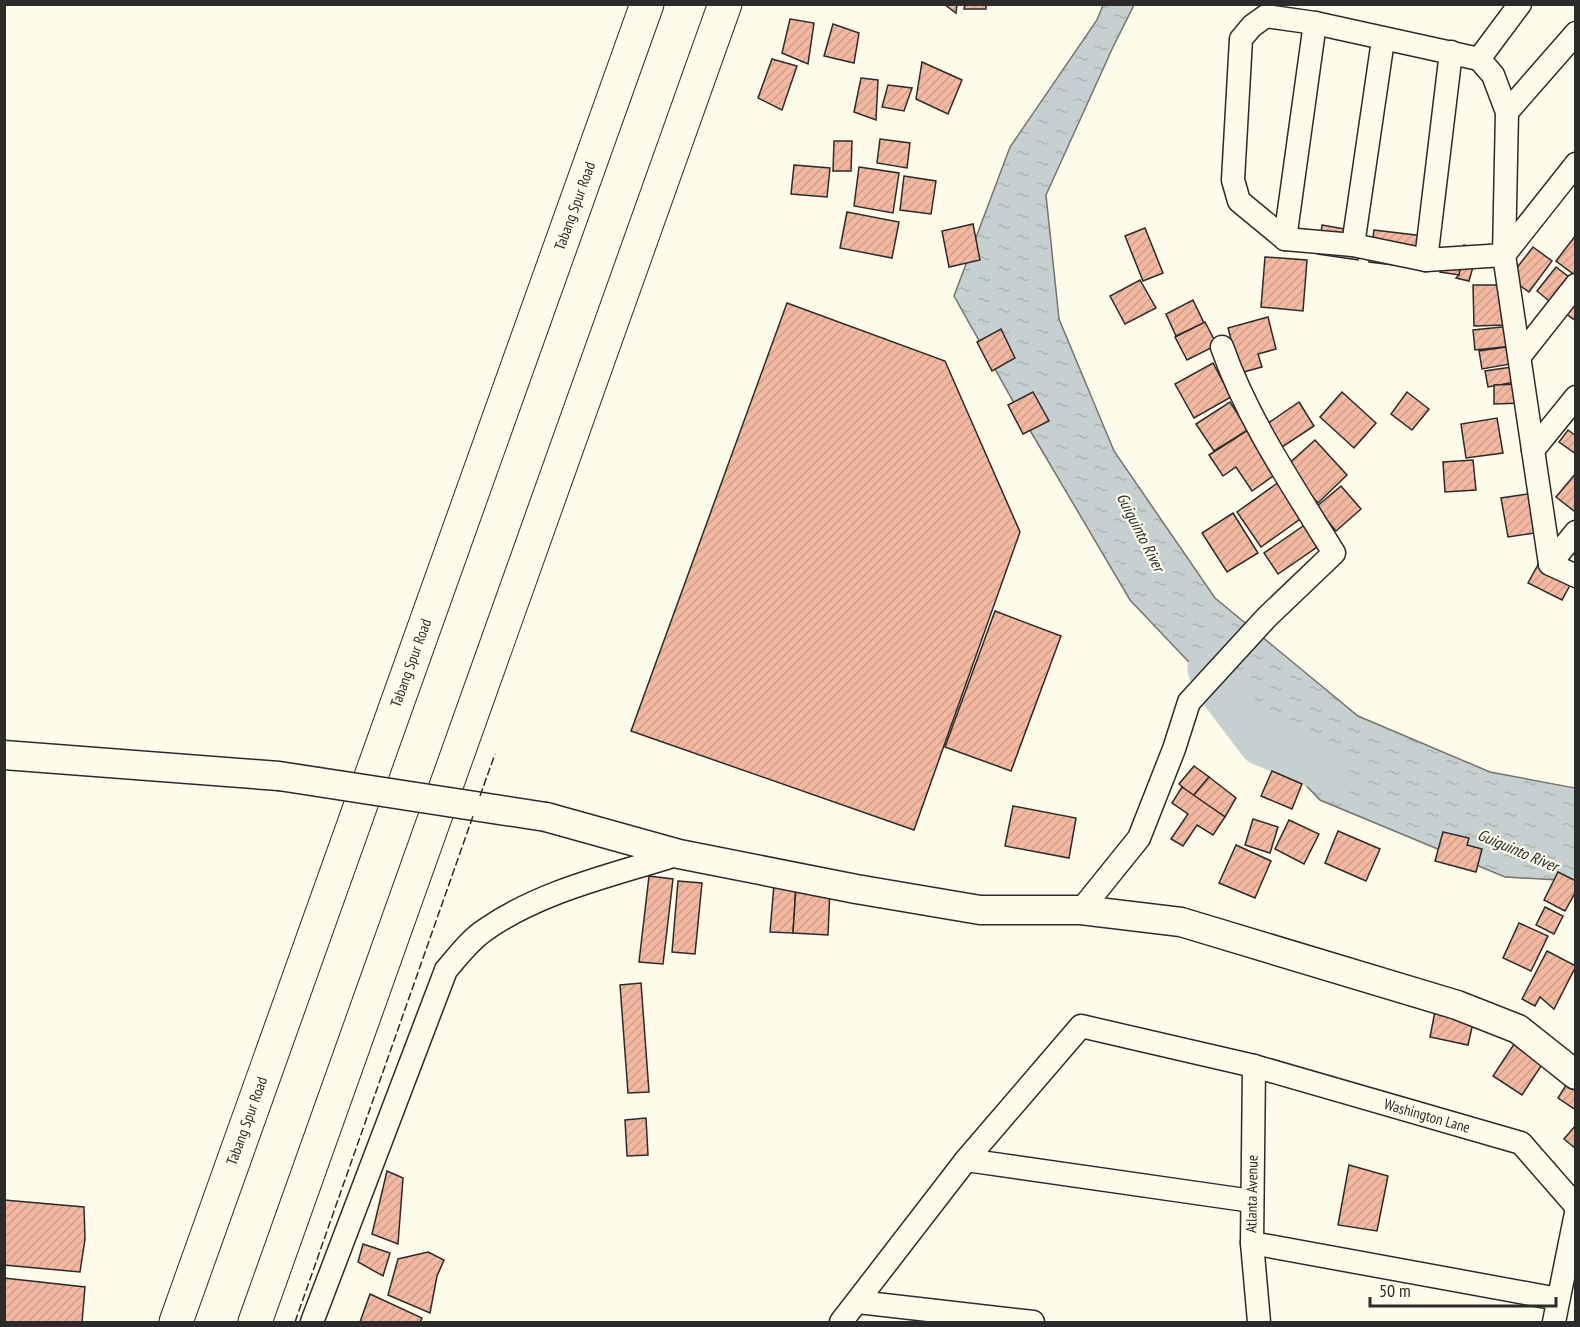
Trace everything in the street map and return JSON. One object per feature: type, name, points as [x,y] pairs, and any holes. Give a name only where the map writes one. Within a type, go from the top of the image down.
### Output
[{"type":"highway","name":"Tabang Spur Road","points":[[176,1323],[647,4]]},
{"type":"highway","points":[[255,1323],[725,4]]},
{"type":"street","points":[[1479,59],[1520,4]]},
{"type":"street","points":[[1550,564],[1504,255],[1507,112],[1493,75],[1479,59],[1383,40],[1315,23],[1266,16],[1252,26],[1241,39],[1233,180],[1239,201],[1286,239],[1353,245],[1426,260],[1504,255],[1575,164]]},
{"type":"street","points":[[1286,239],[1315,23]]},
{"type":"street","points":[[1507,112],[1575,33]]},
{"type":"street","points":[[1353,245],[1383,40]]},
{"type":"street","points":[[1426,260],[1451,52]]},
{"type":"street","points":[[1520,356],[1575,285]]},
{"type":"street","points":[[1081,910],[1139,837],[1190,702],[1267,617],[1334,553],[1260,431],[1234,382],[1222,347]]},
{"type":"street","points":[[1533,450],[1575,397]]},
{"type":"street","points":[[1550,564],[1575,532]]},
{"type":"street","points":[[1550,564],[1575,576]]},
{"type":"street","points":[[4,755],[279,776],[546,817],[679,854],[856,889],[980,910],[1081,910],[1181,922],[1457,1005],[1518,1029],[1575,1075]]},
{"type":"street","points":[[312,1323],[446,970],[484,930],[541,898],[679,854]]},
{"type":"street","name":"Washington Lane","points":[[966,1160],[1081,1026],[1254,1066],[1521,1143],[1575,1206]]},
{"type":"street","name":"Atlanta Avenue","points":[[1254,1066],[1252,1243],[1259,1323]]},
{"type":"street","points":[[842,1323],[966,1160],[1252,1201]]},
{"type":"street","points":[[1554,1323],[1575,1213]]},
{"type":"street","points":[[1252,1243],[1558,1299]]},
{"type":"street","points":[[858,1302],[1033,1323]]},
{"type":"water","points":[[1103,5],[1134,5],[1046,195],[1059,319],[1114,451],[1215,598],[1358,716],[1490,772],[1575,788],[1575,881],[1505,877],[1320,800],[1130,600],[954,296],[1010,147],[1097,20]]},
{"type":"building","points":[[944,4],[957,4],[956,13]]},
{"type":"building","points":[[965,4],[986,4],[986,9],[964,9]]},
{"type":"building","points":[[790,19],[814,23],[808,64],[782,53]]},
{"type":"building","points":[[833,24],[859,33],[854,63],[824,56]]},
{"type":"building","points":[[772,59],[797,66],[782,110],[758,98]]},
{"type":"building","points":[[922,62],[962,80],[948,114],[916,99]]},
{"type":"building","points":[[861,78],[878,80],[876,120],[854,112]]},
{"type":"building","points":[[888,85],[912,88],[904,111],[882,107]]},
{"type":"building","points":[[880,139],[910,143],[907,168],[877,163]]},
{"type":"building","points":[[834,141],[852,141],[851,171],[833,171]]},
{"type":"building","points":[[794,165],[830,168],[827,197],[791,194]]},
{"type":"building","points":[[859,167],[899,173],[893,213],[854,206]]},
{"type":"building","points":[[904,176],[936,181],[931,214],[900,210]]},
{"type":"building","points":[[847,212],[899,222],[892,258],[840,248]]},
{"type":"building","points":[[973,224],[980,260],[949,267],[942,231]]},
{"type":"building","points":[[1322,225],[1362,232],[1358,260],[1318,254]]},
{"type":"building","points":[[1145,228],[1163,273],[1143,281],[1125,236]]},
{"type":"building","points":[[1374,230],[1432,237],[1428,269],[1369,262]]},
{"type":"building","points":[[1576,235],[1576,276],[1556,261]]},
{"type":"building","points":[[1464,245],[1478,249],[1469,281],[1456,278],[1459,275]]},
{"type":"building","points":[[1533,247],[1552,261],[1529,292],[1509,278]]},
{"type":"building","points":[[1443,249],[1462,252],[1459,275],[1440,272]]},
{"type":"building","points":[[1265,257],[1307,260],[1303,311],[1261,307]]},
{"type":"building","points":[[1556,267],[1573,280],[1554,305],[1537,291]]},
{"type":"building","points":[[1140,280],[1156,308],[1125,324],[1110,296]]},
{"type":"building","points":[[1473,285],[1505,285],[1506,325],[1474,326]]},
{"type":"building","points":[[1193,300],[1204,323],[1176,336],[1166,314]]},
{"type":"building","points":[[1576,300],[1576,321],[1565,313]]},
{"type":"building","points":[[787,303],[945,361],[1020,532],[914,830],[631,731]]},
{"type":"building","points":[[1268,317],[1276,349],[1258,354],[1262,367],[1240,373],[1228,328]]},
{"type":"building","points":[[1205,322],[1217,345],[1187,360],[1175,337]]},
{"type":"building","points":[[1511,326],[1513,346],[1475,350],[1473,330]]},
{"type":"building","points":[[1001,329],[1015,358],[992,371],[977,342]]},
{"type":"building","points":[[1513,346],[1516,363],[1482,369],[1479,351]]},
{"type":"building","points":[[1213,363],[1231,397],[1194,418],[1175,384]]},
{"type":"building","points":[[1518,366],[1521,381],[1488,387],[1485,371]]},
{"type":"building","points":[[1521,384],[1522,403],[1494,404],[1494,385]]},
{"type":"building","points":[[1033,392],[1049,421],[1023,434],[1008,405]]},
{"type":"building","points":[[1342,392],[1376,423],[1354,448],[1320,417]]},
{"type":"building","points":[[1407,392],[1429,409],[1412,430],[1391,414]]},
{"type":"building","points":[[1230,402],[1248,430],[1214,451],[1196,424]]},
{"type":"building","points":[[1299,402],[1314,426],[1276,451],[1261,428]]},
{"type":"building","points":[[1497,418],[1503,453],[1466,458],[1461,424]]},
{"type":"building","points":[[1248,430],[1279,472],[1252,491],[1236,467],[1223,476],[1209,455]]},
{"type":"building","points":[[1568,430],[1576,436],[1576,454],[1559,442]]},
{"type":"building","points":[[1315,440],[1347,475],[1318,503],[1285,467]]},
{"type":"building","points":[[1473,460],[1476,490],[1445,492],[1443,462]]},
{"type":"building","points":[[1576,473],[1576,509],[1574,511],[1556,497]]},
{"type":"building","points":[[1279,482],[1303,517],[1261,547],[1237,512]]},
{"type":"building","points":[[1341,486],[1361,509],[1336,531],[1316,507]]},
{"type":"building","points":[[1534,493],[1541,532],[1508,537],[1501,498]]},
{"type":"building","points":[[1233,513],[1258,553],[1227,572],[1202,533]]},
{"type":"building","points":[[1306,524],[1320,545],[1278,574],[1264,553]]},
{"type":"building","points":[[1545,552],[1576,574],[1562,600],[1528,583]]},
{"type":"building","points":[[995,611],[1061,636],[1011,771],[945,747]]},
{"type":"building","points":[[1194,766],[1209,777],[1193,796],[1179,784]]},
{"type":"building","points":[[1272,771],[1302,784],[1292,809],[1261,796]]},
{"type":"building","points":[[1209,777],[1236,798],[1225,817],[1193,796]]},
{"type":"building","points":[[1182,787],[1225,817],[1213,835],[1197,825],[1183,846],[1171,839],[1188,814],[1172,803]]},
{"type":"building","points":[[1013,806],[1076,818],[1069,858],[1005,846]]},
{"type":"building","points":[[1253,819],[1278,827],[1270,853],[1245,845]]},
{"type":"building","points":[[1289,820],[1319,834],[1304,864],[1275,849]]},
{"type":"building","points":[[1338,831],[1380,849],[1366,881],[1325,863]]},
{"type":"building","points":[[1443,832],[1469,838],[1467,845],[1482,849],[1476,872],[1435,861]]},
{"type":"building","points":[[1236,845],[1271,861],[1255,898],[1219,883]]},
{"type":"building","points":[[1558,872],[1576,881],[1576,891],[1565,911],[1544,900]]},
{"type":"building","points":[[649,876],[673,879],[663,964],[639,962]]},
{"type":"building","points":[[678,881],[702,883],[695,954],[672,952]]},
{"type":"building","points":[[774,884],[796,886],[793,933],[770,932]]},
{"type":"building","points":[[796,886],[830,889],[828,935],[793,933]]},
{"type":"building","points":[[1545,907],[1563,916],[1554,934],[1536,925]]},
{"type":"building","points":[[1519,923],[1548,936],[1531,971],[1503,958]]},
{"type":"building","points":[[1547,951],[1576,966],[1554,1009],[1540,997],[1535,1006],[1522,999]]},
{"type":"building","points":[[641,983],[649,1092],[628,1093],[620,985]]},
{"type":"building","points":[[1436,1006],[1475,1014],[1468,1045],[1430,1037]]},
{"type":"building","points":[[1520,1035],[1549,1054],[1522,1095],[1493,1076]]},
{"type":"building","points":[[1568,1082],[1576,1087],[1576,1110],[1558,1098]]},
{"type":"building","points":[[646,1118],[648,1155],[627,1156],[625,1120]]},
{"type":"building","points":[[1576,1125],[1576,1149],[1564,1139]]},
{"type":"building","points":[[1349,1165],[1388,1176],[1377,1231],[1338,1225]]},
{"type":"building","points":[[387,1171],[403,1178],[398,1244],[372,1234]]},
{"type":"building","points":[[4,1200],[84,1207],[85,1239],[80,1272],[4,1265]]},
{"type":"building","points":[[363,1244],[390,1253],[383,1276],[358,1262]]},
{"type":"building","points":[[428,1252],[444,1260],[437,1276],[430,1313],[388,1295],[398,1259]]},
{"type":"building","points":[[4,1278],[85,1287],[82,1322],[4,1322]]},
{"type":"building","points":[[370,1294],[422,1318],[420,1322],[360,1322]]},
{"type":"waterway","name":"Guiguinto River","points":[[1210,669],[1220,689],[1261,743],[1324,769]]},
{"type":"fence","points":[[480,796],[495,754]]},
{"type":"fence","points":[[295,1322],[473,816]]}]
